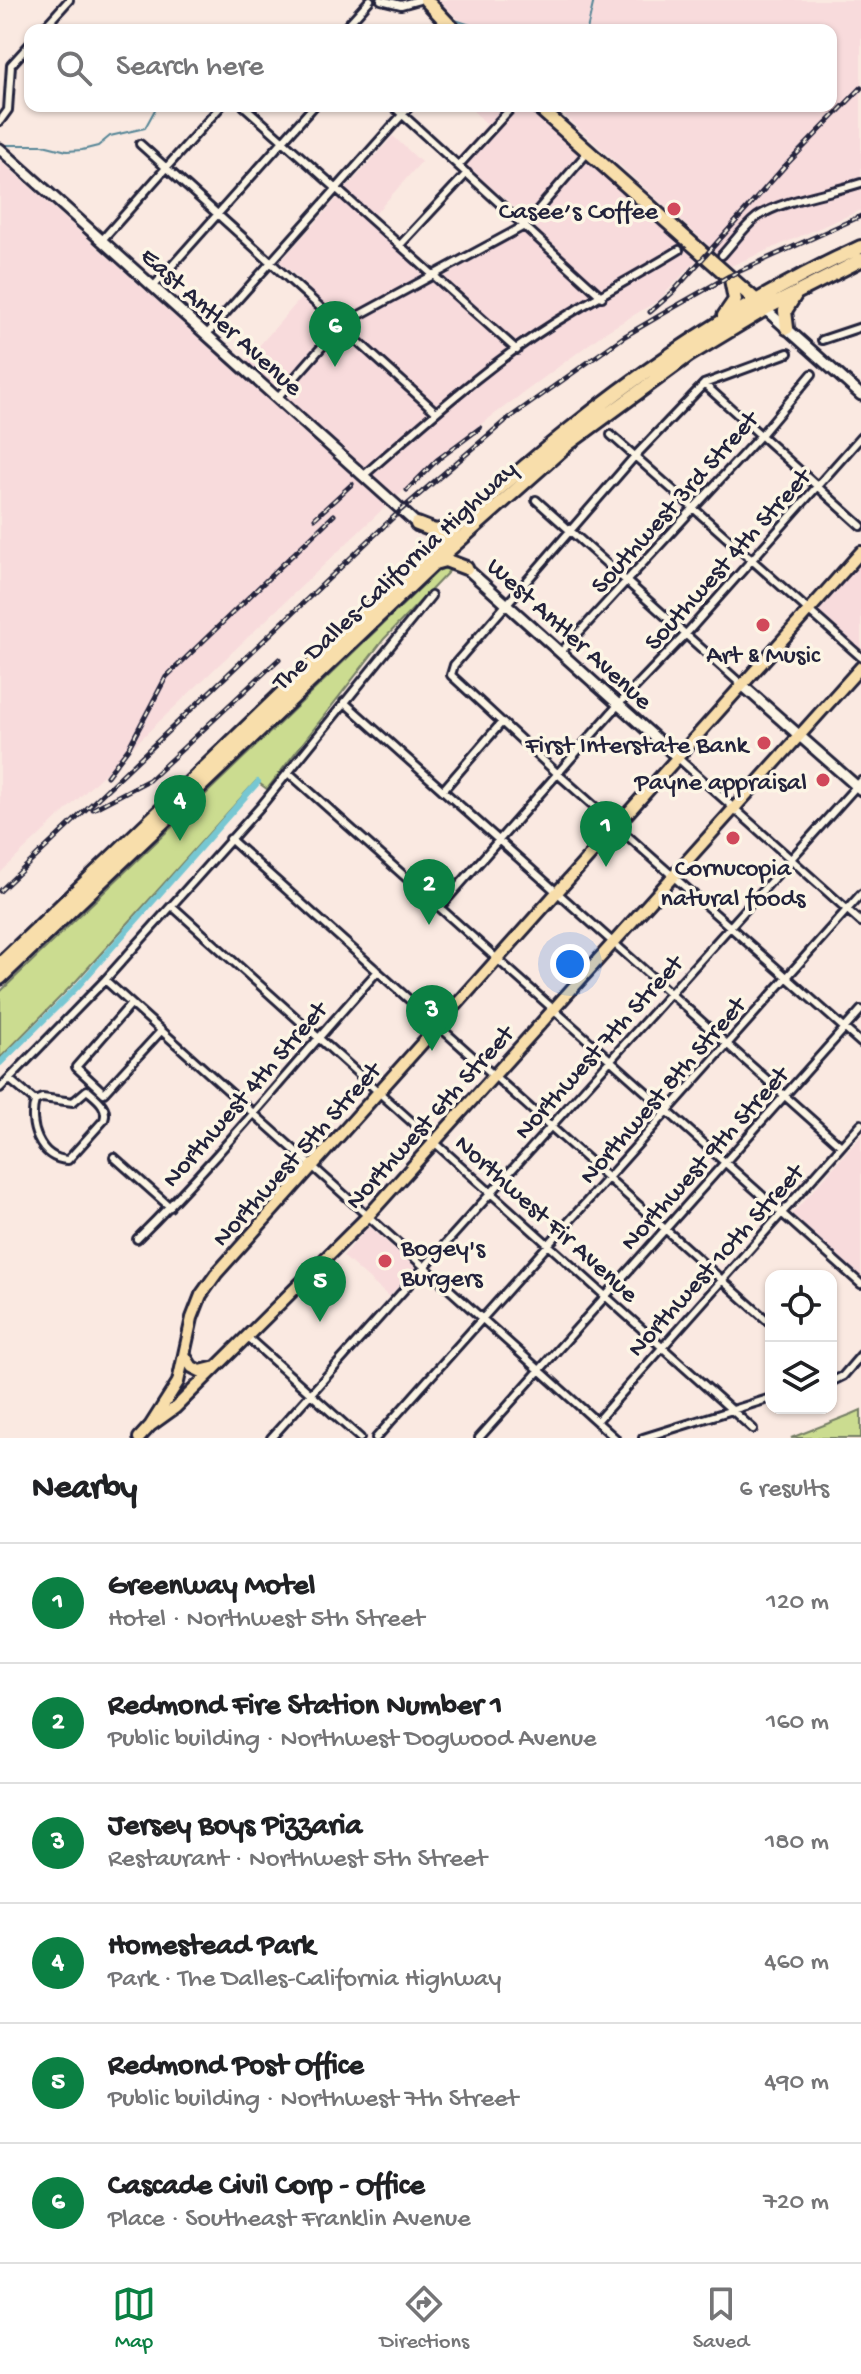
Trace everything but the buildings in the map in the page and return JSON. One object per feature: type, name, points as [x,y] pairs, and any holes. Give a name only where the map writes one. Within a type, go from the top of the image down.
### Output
[{"type":"highway","points":[[426,0],[448,24]]},
{"type":"highway","points":[[544,112],[760,305]]},
{"type":"highway","name":"The Dalles-California Highway","points":[[0,964],[457,534],[612,409],[760,305],[861,247]]},
{"type":"highway","name":"The Dalles-California Highway","points":[[457,534],[536,455],[605,400],[721,321],[798,291],[861,260]]},
{"type":"highway","points":[[721,321],[735,300],[730,278]]},
{"type":"highway","points":[[787,328],[785,311],[798,291]]},
{"type":"highway","points":[[417,524],[435,531],[457,534],[458,555],[466,568]]},
{"type":"highway","points":[[417,524],[426,539],[428,560],[445,560],[466,568]]},
{"type":"highway","name":"The Dalles-California Highway","points":[[0,978],[428,560]]},
{"type":"main road","name":"Northwest 5th Street","points":[[150,1426],[178,1382],[192,1318],[201,1295],[216,1274],[861,552]]},
{"type":"main road","name":"Northwest 6th Street","points":[[139,1438],[175,1408],[368,1216],[861,667]]},
{"type":"main road","points":[[185,1356],[192,1367],[200,1371],[217,1366]]},
{"type":"street","points":[[47,24],[69,0]]},
{"type":"street","points":[[348,24],[370,0]]},
{"type":"street","points":[[381,0],[401,5],[419,0]]},
{"type":"street","points":[[0,121],[8,110],[11,65],[24,51]]},
{"type":"street","points":[[102,240],[215,112]]},
{"type":"street","points":[[251,112],[517,350]]},
{"type":"street","points":[[153,287],[309,112]]},
{"type":"street","points":[[400,112],[602,297]]},
{"type":"street","points":[[459,165],[508,112]]},
{"type":"street","points":[[207,334],[402,114]]},
{"type":"street","points":[[140,144],[436,412]]},
{"type":"street","name":"East Antler Avenue","points":[[0,149],[417,524]]},
{"type":"street","points":[[277,398],[341,325],[524,226],[588,152]]},
{"type":"street","points":[[401,244],[467,173]]},
{"type":"street","points":[[722,255],[755,219],[766,212],[861,183]]},
{"type":"street","points":[[363,476],[436,412],[517,350],[574,311],[679,250]]},
{"type":"street","points":[[760,305],[861,395]]},
{"type":"street","points":[[822,340],[861,327]]},
{"type":"street","points":[[788,353],[704,384],[635,456],[454,665],[451,675],[861,1043]]},
{"type":"street","name":"Southwest 3rd Street","points":[[561,652],[761,435],[812,374]]},
{"type":"street","points":[[704,384],[861,526]]},
{"type":"street","points":[[611,435],[861,657]]},
{"type":"street","name":"Southwest 4th Street","points":[[619,704],[686,634],[861,437]]},
{"type":"street","points":[[536,500],[799,736],[860,785]]},
{"type":"street","name":"West Antler Avenue","points":[[466,568],[861,922]]},
{"type":"street","points":[[0,1088],[105,980],[289,773],[431,596]]},
{"type":"street","points":[[344,702],[841,1146]]},
{"type":"street","points":[[440,907],[619,704]]},
{"type":"street","points":[[444,789],[502,722]]},
{"type":"street","points":[[289,773],[861,1284]]},
{"type":"street","name":"Northwest 7th Street","points":[[271,1438],[860,785]]},
{"type":"street","points":[[230,839],[765,1319]]},
{"type":"street","name":"Northwest 8th Street","points":[[376,1438],[861,894]]},
{"type":"street","name":"Northwest Fir Avenue","points":[[172,906],[753,1429]]},
{"type":"street","name":"Northwest 4th Street","points":[[137,1239],[254,1114],[378,971]]},
{"type":"street","points":[[105,980],[615,1438]]},
{"type":"street","points":[[131,1004],[76,1067],[104,1093],[161,1031]]},
{"type":"street","name":"Northwest 9th Street","points":[[479,1438],[861,1010]]},
{"type":"street","points":[[9,1079],[35,1101]]},
{"type":"street","points":[[87,1090],[104,1106],[106,1113],[104,1120],[68,1160],[62,1161],[41,1146],[32,1111],[35,1101],[42,1098],[73,1102],[87,1090]]},
{"type":"street","name":"Northwest 10th Street","points":[[597,1421],[861,1124]]},
{"type":"street","points":[[114,1157],[170,1207]]},
{"type":"street","points":[[246,1336],[360,1438]]},
{"type":"street","points":[[837,1378],[843,1376],[861,1355]]},
{"type":"street","points":[[643,1438],[765,1400]]},
{"type":"shaded area","points":[[437,0],[861,0],[861,210],[731,266],[561,112],[837,112],[837,24],[463,24]]},
{"type":"shaded area","points":[[474,112],[536,112],[697,260],[659,300],[604,333],[437,457],[396,498],[244,363],[310,288],[280,262],[393,136],[421,162],[367,223],[433,283],[535,225],[457,158],[487,124]]},
{"type":"shaded area","points":[[0,160],[386,506],[0,873]]},
{"type":"shaded area","points":[[861,560],[861,652],[816,612]]},
{"type":"shaded area","points":[[861,1136],[861,1276],[792,1214]]},
{"type":"shaded area","points":[[369,1226],[415,1267],[389,1297],[343,1256]]},
{"type":"green space","points":[[452,568],[384,639],[267,789],[256,781],[77,980],[0,1058],[0,992],[438,571]]},
{"type":"green space","points":[[861,1410],[861,1438],[791,1438],[852,1414]]},
{"type":"waterway","points":[[588,24],[594,0]]},
{"type":"waterway","points":[[452,19],[467,24]]},
{"type":"waterway","points":[[4,145],[43,145],[67,151],[82,150],[98,146],[110,136],[145,128],[154,112]]},
{"type":"waterway","points":[[0,1063],[78,986],[258,782]]},
{"type":"railway","points":[[650,312],[673,292],[785,166],[861,88]]},
{"type":"railway","points":[[0,891],[401,510],[505,421],[625,336],[671,309],[729,276],[861,216]]},
{"type":"railway","points":[[407,490],[437,460],[480,428]]},
{"type":"railway","points":[[315,518],[352,484]]},
{"type":"railway","points":[[107,776],[129,747],[166,677],[334,515]]},
{"type":"railway","points":[[93,809],[149,780],[279,659]]},
{"type":"place","name":"Casee’s Coffee","points":[[674,209]]},
{"type":"place","name":"Cascade Civil Corp - Office","points":[[335,367]]},
{"type":"place","name":"Art & Music","points":[[763,625]]},
{"type":"place","name":"First Interstate Bank","points":[[764,743]]},
{"type":"place","name":"Payne appraisal","points":[[823,780]]},
{"type":"place","name":"Cornucopia natural foods","points":[[733,838]]},
{"type":"place","name":"Homestead Park","points":[[180,841]]},
{"type":"place","name":"Greenway Motel","points":[[606,867]]},
{"type":"place","name":"Redmond Fire Station Number 1","points":[[429,925]]},
{"type":"place","name":"Jersey Boys Pizzaria","points":[[432,1051]]},
{"type":"place","name":"Bogey's Burgers","points":[[385,1261]]},
{"type":"place","name":"Redmond Post Office","points":[[320,1322]]}]
